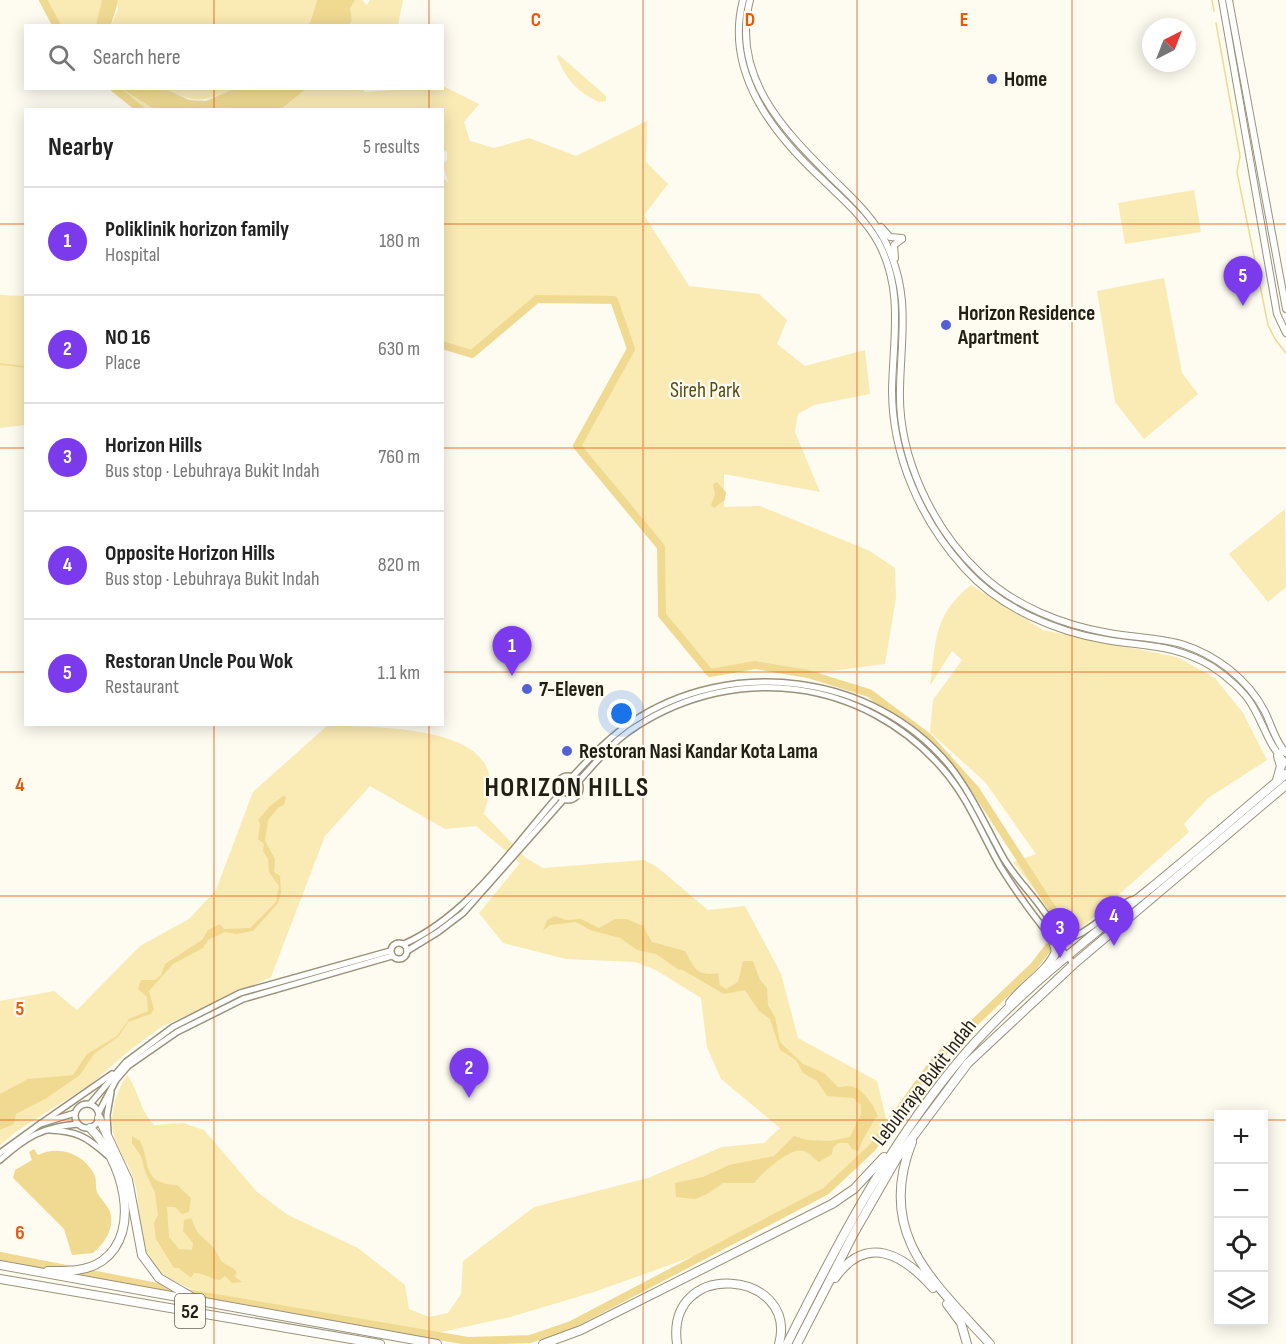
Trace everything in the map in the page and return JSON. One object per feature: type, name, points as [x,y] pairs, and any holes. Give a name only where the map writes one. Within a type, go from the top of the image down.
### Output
[{"type":"highway","points":[[1277,782],[1283,753]]},
{"type":"highway","name":"Lebuhraya Bukit Indah","points":[[787,1344],[860,1206],[908,1128],[953,1068],[1002,1014],[1067,956],[1286,774]]},
{"type":"highway","name":"Lebuhraya Bukit Indah","points":[[798,1344],[875,1196],[922,1122],[974,1056],[1074,964],[1286,785]]},
{"type":"highway","points":[[1002,1014],[1020,988],[1051,961],[1056,951],[1052,938]]},
{"type":"highway","points":[[99,1115],[130,1188],[137,1239],[142,1255],[159,1278],[199,1302]]},
{"type":"highway","points":[[922,1122],[911,1144],[902,1177],[900,1211],[905,1233],[924,1269],[990,1344]]},
{"type":"highway","points":[[36,1272],[89,1267],[102,1261],[117,1246],[124,1227],[124,1209],[119,1180],[102,1142],[90,1128]]},
{"type":"highway","points":[[543,1344],[581,1330],[840,1199],[860,1184],[908,1128]]},
{"type":"highway","points":[[822,1296],[841,1270],[853,1259],[870,1254],[893,1255],[914,1267],[950,1307],[961,1323],[967,1344]]},
{"type":"highway","name":"52","points":[[0,1265],[438,1344]]},
{"type":"highway","name":"52","points":[[0,1279],[380,1344]]},
{"type":"highway","points":[[676,1344],[677,1323],[688,1300],[704,1288],[727,1282],[753,1289],[770,1303],[780,1322],[779,1344]]},
{"type":"main road","points":[[743,0],[737,40],[749,85],[771,122],[788,143],[855,210],[868,227],[888,267],[896,303],[892,393],[900,452],[919,502],[946,547],[964,569],[990,592],[1046,624],[1078,635],[1110,641],[1160,645],[1182,652],[1213,667],[1251,702],[1283,753]]},
{"type":"main road","points":[[750,0],[744,26],[744,40],[763,97],[793,137],[872,215],[887,235],[902,238],[894,245],[894,249],[905,325],[899,392],[908,450],[925,498],[951,541],[994,586],[1055,619],[1112,633],[1162,638],[1205,653],[1238,676],[1258,699],[1286,763]]},
{"type":"main road","points":[[1222,0],[1277,314],[1286,333]]},
{"type":"main road","points":[[1229,0],[1286,309]]},
{"type":"main road","points":[[861,206],[885,241],[900,280]]},
{"type":"street","points":[[572,777],[603,744],[632,722],[658,706],[698,690],[741,682],[793,683],[831,690],[870,704],[910,728],[948,764],[973,798],[1005,861],[1066,937],[1077,937],[1122,902],[1137,898]]},
{"type":"street","points":[[578,782],[609,748],[635,727],[691,699],[742,687],[793,688],[829,695],[866,709],[905,733],[942,768],[967,801],[1001,867],[1052,938],[1074,964]]},
{"type":"street","points":[[391,954],[395,944],[404,944],[435,927],[458,908],[561,797],[576,797],[580,791],[578,782],[572,777],[566,777],[558,782],[557,789],[561,797]]},
{"type":"street","points":[[0,1160],[21,1141],[102,1084],[126,1062],[173,1027],[240,993],[391,954],[402,959],[407,951],[463,913],[561,797]]},
{"type":"street","points":[[404,944],[407,951]]},
{"type":"street","points":[[41,1127],[78,1124],[90,1128],[116,1080],[128,1066],[177,1032],[243,999],[391,954]]},
{"type":"street","points":[[0,1153],[41,1127],[75,1113],[81,1106],[90,1104],[126,1062]]},
{"type":"street","points":[[110,1143],[107,1115],[116,1080]]},
{"type":"street","points":[[90,1104],[99,1115]]},
{"type":"street","points":[[75,1113],[78,1124]]},
{"type":"street","points":[[41,1127],[87,1137],[108,1156]]},
{"type":"green space","points":[[43,0],[102,0],[96,24],[56,24]]},
{"type":"green space","points":[[117,0],[317,0],[308,24],[112,24],[118,9]]},
{"type":"green space","points":[[355,0],[362,0],[367,5],[370,0],[403,0],[398,24],[350,24],[352,21],[349,8]]},
{"type":"green space","points":[[559,55],[606,96],[606,101],[599,102],[591,98],[573,84],[560,65],[557,57]]},
{"type":"green space","name":"Sireh Park","points":[[444,86],[479,104],[464,122],[470,141],[494,148],[529,138],[576,156],[647,121],[646,162],[668,184],[644,215],[689,286],[759,294],[787,320],[777,344],[805,366],[865,350],[870,394],[814,405],[798,414],[795,432],[820,492],[724,474],[724,507],[760,506],[870,551],[895,568],[896,598],[885,664],[808,674],[755,665],[710,673],[662,615],[661,547],[577,446],[631,349],[614,300],[537,299],[472,354],[444,345],[444,179],[448,182],[444,168],[447,152],[444,150],[444,108],[282,108],[305,90],[364,90],[365,92],[444,90]]},
{"type":"green space","points":[[115,90],[124,90],[152,108],[140,108]]},
{"type":"green space","points":[[168,90],[231,90],[207,99],[185,97]]},
{"type":"green space","points":[[1194,190],[1201,232],[1125,244],[1118,203]]},
{"type":"green space","points":[[1164,278],[1182,373],[1198,394],[1144,439],[1115,402],[1097,291]]},
{"type":"green space","points":[[0,295],[24,296],[24,425],[0,428]]},
{"type":"green space","points":[[1285,509],[1286,587],[1268,602],[1229,554]]},
{"type":"green space","points":[[971,585],[1043,630],[1177,657],[1215,678],[1243,713],[1267,760],[1208,798],[1184,824],[1189,832],[1078,931],[1064,927],[1013,862],[1036,854],[985,782],[930,732],[933,700],[962,660],[952,651],[930,686],[938,630],[949,607]]},
{"type":"green space","points":[[327,726],[371,727],[425,733],[451,740],[472,750],[486,765],[490,786],[484,814],[526,858],[543,868],[644,860],[657,867],[708,910],[745,906],[781,974],[798,1038],[877,1081],[887,1123],[861,1159],[837,1179],[769,1221],[714,1249],[594,1292],[510,1317],[437,1333],[203,1292],[168,1278],[152,1263],[143,1246],[134,1179],[113,1132],[114,1104],[127,1075],[146,1114],[154,1125],[183,1123],[204,1130],[257,1192],[288,1215],[358,1248],[405,1285],[409,1309],[429,1317],[448,1313],[461,1294],[463,1261],[534,1207],[648,1178],[722,1147],[764,1143],[780,1128],[721,1079],[707,1047],[701,998],[656,970],[635,962],[566,959],[503,943],[479,913],[520,863],[476,826],[445,829],[370,786],[325,836],[271,977],[161,1027],[131,1049],[91,1084],[17,1131],[0,1145],[0,1001],[54,991],[77,1010],[140,946],[189,919],[216,890],[253,792]]},
{"type":"shaded area","points":[[102,0],[117,0],[111,24],[96,24]]},
{"type":"shaded area","points":[[317,0],[355,0],[350,8],[352,21],[350,24],[308,24]]},
{"type":"shaded area","points":[[124,90],[168,90],[189,100],[206,101],[231,90],[305,90],[282,108],[152,108]]},
{"type":"shaded area","points":[[717,482],[726,492],[725,500],[714,508],[711,505],[715,494],[713,484]]},
{"type":"shaded area","points":[[283,796],[286,797],[284,805],[279,807],[268,820],[265,841],[275,859],[274,872],[280,876],[281,893],[278,903],[253,931],[236,934],[225,932],[208,940],[203,948],[173,964],[149,991],[154,1009],[151,1014],[128,1022],[118,1037],[94,1054],[80,1075],[45,1099],[16,1114],[14,1124],[0,1130],[0,1094],[28,1079],[73,1075],[87,1054],[117,1036],[129,1019],[148,1011],[147,997],[138,989],[141,980],[155,980],[161,975],[165,964],[202,940],[208,930],[220,924],[224,929],[250,928],[276,902],[279,886],[269,872],[268,859],[263,851],[264,844],[258,839],[260,824],[258,820]]},
{"type":"shaded area","points":[[555,916],[566,920],[581,919],[599,928],[615,919],[627,919],[643,926],[652,942],[685,951],[700,972],[718,973],[720,985],[726,989],[738,982],[743,961],[753,961],[760,980],[767,988],[768,1005],[775,1017],[780,1042],[803,1064],[824,1073],[838,1087],[852,1087],[862,1092],[874,1107],[878,1117],[875,1118],[859,1151],[852,1149],[848,1143],[838,1143],[833,1148],[832,1154],[819,1162],[804,1151],[792,1152],[777,1161],[754,1183],[723,1183],[695,1199],[676,1197],[675,1183],[703,1177],[729,1165],[774,1156],[794,1136],[807,1140],[830,1141],[850,1137],[861,1114],[861,1105],[853,1098],[827,1096],[817,1081],[803,1073],[796,1060],[780,1050],[770,1019],[759,1011],[745,990],[724,994],[681,969],[679,970],[656,954],[637,950],[620,938],[590,930],[576,922],[550,925],[543,931],[547,920]]},
{"type":"shaded area","points":[[132,1136],[140,1141],[152,1176],[166,1184],[177,1185],[191,1198],[189,1212],[182,1214],[175,1207],[167,1207],[169,1237],[179,1249],[192,1250],[193,1243],[183,1231],[184,1220],[191,1218],[197,1232],[214,1248],[222,1262],[234,1269],[237,1273],[234,1276],[242,1282],[232,1283],[225,1276],[220,1280],[197,1273],[194,1273],[191,1278],[179,1268],[174,1268],[156,1239],[154,1223],[158,1215],[155,1193],[141,1156],[132,1143]]},
{"type":"shaded area","points":[[34,1149],[38,1155],[62,1151],[77,1156],[94,1174],[97,1192],[109,1209],[111,1224],[105,1240],[93,1253],[72,1255],[64,1229],[13,1178],[15,1170],[32,1160],[29,1152]]},
{"type":"waterway","points":[[43,0],[56,24]]},
{"type":"waterway","points":[[1212,0],[1214,11]]},
{"type":"waterway","points":[[1216,23],[1240,156],[1237,172],[1268,325],[1286,353]]},
{"type":"waterway","points":[[116,90],[139,108]]},
{"type":"waterway","points":[[0,1256],[198,1295],[468,1341],[530,1339],[571,1325],[826,1191],[872,1148],[936,1059],[1034,966],[1064,927],[975,789],[928,737],[869,693],[808,674],[755,665],[710,673],[662,615],[661,547],[577,446],[631,349],[614,300],[537,299],[472,354],[444,346]]},
{"type":"waterway","points":[[0,364],[24,367]]},
{"type":"place","name":"Home","points":[[992,79]]},
{"type":"place","name":"Restoran Uncle Pou Wok","points":[[1243,306]]},
{"type":"place","name":"Horizon Residence Apartment","points":[[946,325]]},
{"type":"place","name":"Poliklinik horizon family","points":[[512,676]]},
{"type":"place","name":"7-Eleven","points":[[527,689]]},
{"type":"place","name":"Restoran Nasi Kandar Kota Lama","points":[[567,751]]},
{"type":"place","name":"Opposite Horizon Hills","points":[[1114,946]]},
{"type":"place","name":"Horizon Hills","points":[[1060,958]]},
{"type":"place","name":"NO 16","points":[[469,1098]]},
{"type":"district","name":"HORIZON HILLS","points":[[567,787]]}]
